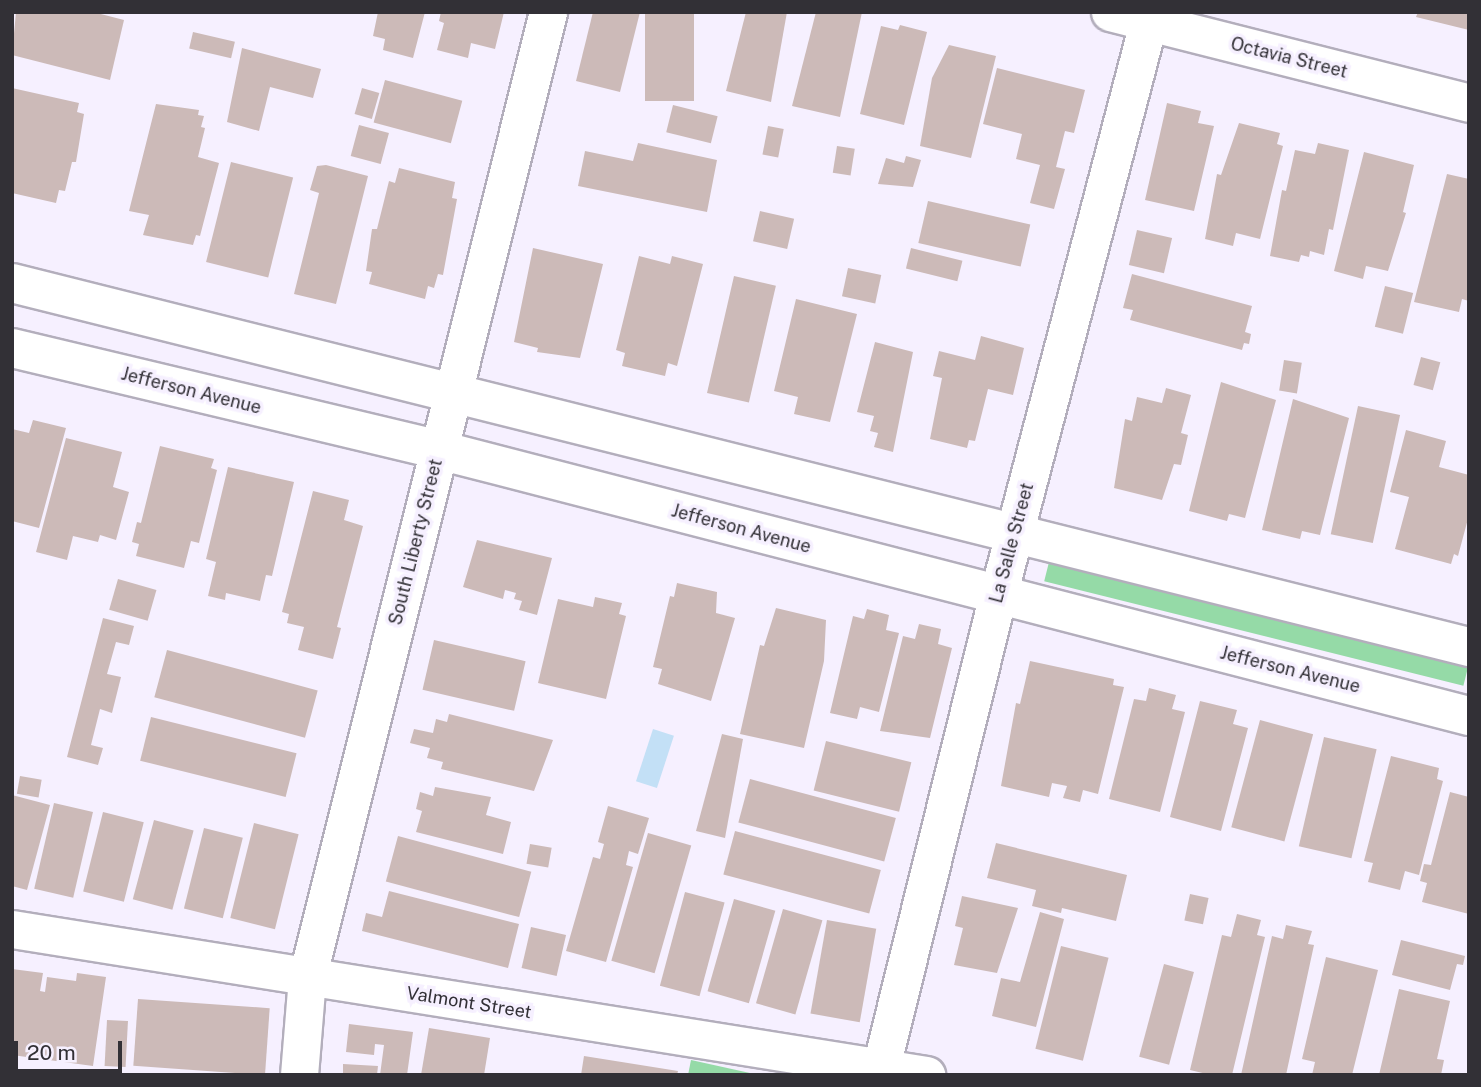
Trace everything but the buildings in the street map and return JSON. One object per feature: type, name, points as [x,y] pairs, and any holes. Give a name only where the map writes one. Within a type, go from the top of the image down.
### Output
[{"type":"street","name":"South Liberty Street","points":[[299,1075],[307,978],[548,12]]},
{"type":"street","name":"Octavia Street","points":[[1110,12],[1150,17],[1469,103]]},
{"type":"street","name":"La Salle Street","points":[[880,1070],[998,595],[1150,17]]},
{"type":"street","points":[[12,283],[1469,648]]},
{"type":"street","name":"Jefferson Avenue","points":[[12,348],[439,450],[1469,716]]},
{"type":"street","name":"Valmont Street","points":[[12,929],[880,1070],[926,1075]]},
{"type":"green space","points":[[1050,558],[1469,662],[1463,686],[1044,581]]},
{"type":"green space","points":[[691,1060],[759,1075],[688,1075]]},
{"type":"water","points":[[653,729],[674,736],[657,788],[636,781]]}]
